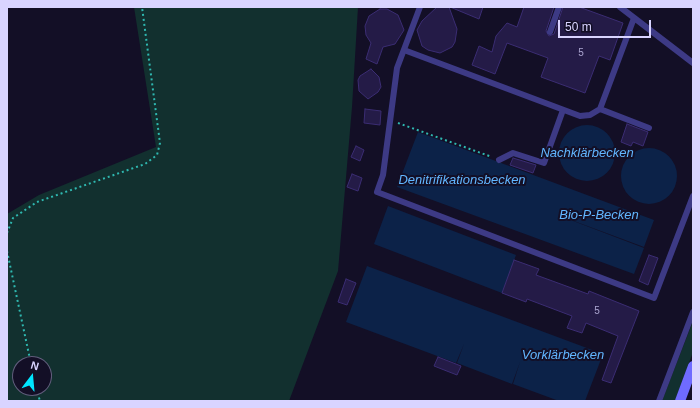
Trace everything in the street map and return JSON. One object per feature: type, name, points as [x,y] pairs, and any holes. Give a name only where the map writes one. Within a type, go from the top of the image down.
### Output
[{"type":"street","points":[[680,401],[693,366]]},
{"type":"lane","points":[[420,7],[397,68],[383,175],[377,192],[654,298],[693,196]]},
{"type":"lane","points":[[550,32],[559,7]]},
{"type":"lane","points":[[620,7],[693,63]]},
{"type":"lane","points":[[404,50],[580,116],[590,115],[600,109],[634,18]]},
{"type":"lane","points":[[600,109],[649,128]]},
{"type":"lane","points":[[498,160],[513,153],[544,163],[563,110]]},
{"type":"lane","points":[[660,401],[693,312]]},
{"type":"path","points":[[7,233],[13,218],[37,202],[145,164],[157,155],[160,143],[142,7]]},
{"type":"path","points":[[390,120],[498,160]]},
{"type":"path","points":[[7,251],[29,356]]},
{"type":"green space","points":[[134,7],[358,7],[352,107],[338,271],[289,401],[7,401],[7,214],[39,195],[156,147]]},
{"type":"green space","points":[[693,321],[693,352],[675,401],[662,401]]},
{"type":"water","name":"Nachklärbecken","points":[[582,125],[592,125],[607,133],[613,142],[615,153],[613,164],[607,173],[592,181],[582,181],[571,176],[564,169],[559,158],[559,148],[564,137],[571,130]]},
{"type":"water","points":[[418,132],[654,220],[644,247],[568,219],[644,248],[634,274],[397,187]]},
{"type":"water","name":"Nachklärbecken","points":[[644,148],[654,148],[669,156],[675,165],[677,176],[675,187],[669,196],[654,204],[644,204],[633,199],[626,192],[621,181],[621,171],[626,160],[633,153]]},
{"type":"water","points":[[388,206],[516,255],[502,293],[374,244]]},
{"type":"water","name":"Vorklärbecken","points":[[367,266],[603,354],[585,401],[559,401],[513,384],[520,362],[512,384],[457,363],[464,344],[456,363],[346,322]]},
{"type":"building","points":[[437,7],[449,7],[457,29],[455,42],[452,47],[440,53],[428,50],[422,46],[417,30],[422,21]]},
{"type":"building","points":[[450,7],[483,7],[479,19]]},
{"type":"building","points":[[524,7],[554,7],[546,31],[549,36],[554,34],[563,7],[579,7],[623,23],[610,60],[599,56],[585,93],[541,77],[548,58],[507,43],[495,74],[472,65],[479,46],[492,52],[496,36],[507,23],[517,27]]},
{"type":"building","points":[[380,9],[387,9],[398,15],[404,30],[395,44],[383,47],[377,64],[366,59],[371,43],[366,35],[365,26],[369,16]]},
{"type":"building","points":[[371,69],[379,77],[381,87],[378,92],[368,99],[359,91],[358,80],[360,76]]},
{"type":"building","points":[[365,109],[381,111],[380,125],[364,123]]},
{"type":"building","points":[[627,124],[648,132],[643,146],[633,142],[631,146],[621,142]]},
{"type":"building","points":[[356,146],[364,150],[360,161],[351,157]]},
{"type":"building","points":[[513,158],[536,165],[533,173],[510,165]]},
{"type":"building","points":[[352,174],[362,178],[358,191],[347,187]]},
{"type":"building","points":[[649,255],[658,258],[648,285],[639,281]]},
{"type":"building","points":[[514,260],[539,269],[536,275],[588,294],[589,291],[639,311],[611,383],[602,380],[618,336],[586,323],[582,333],[567,328],[572,316],[527,299],[526,302],[502,293]]},
{"type":"building","points":[[346,279],[356,283],[347,305],[338,302]]},
{"type":"building","points":[[438,357],[461,366],[457,375],[434,366]]},
{"type":"water label","name":"Denitrifikationsbecken","points":[[462,180]]},
{"type":"water label","name":"Bio-P-Becken","points":[[599,215]]}]
